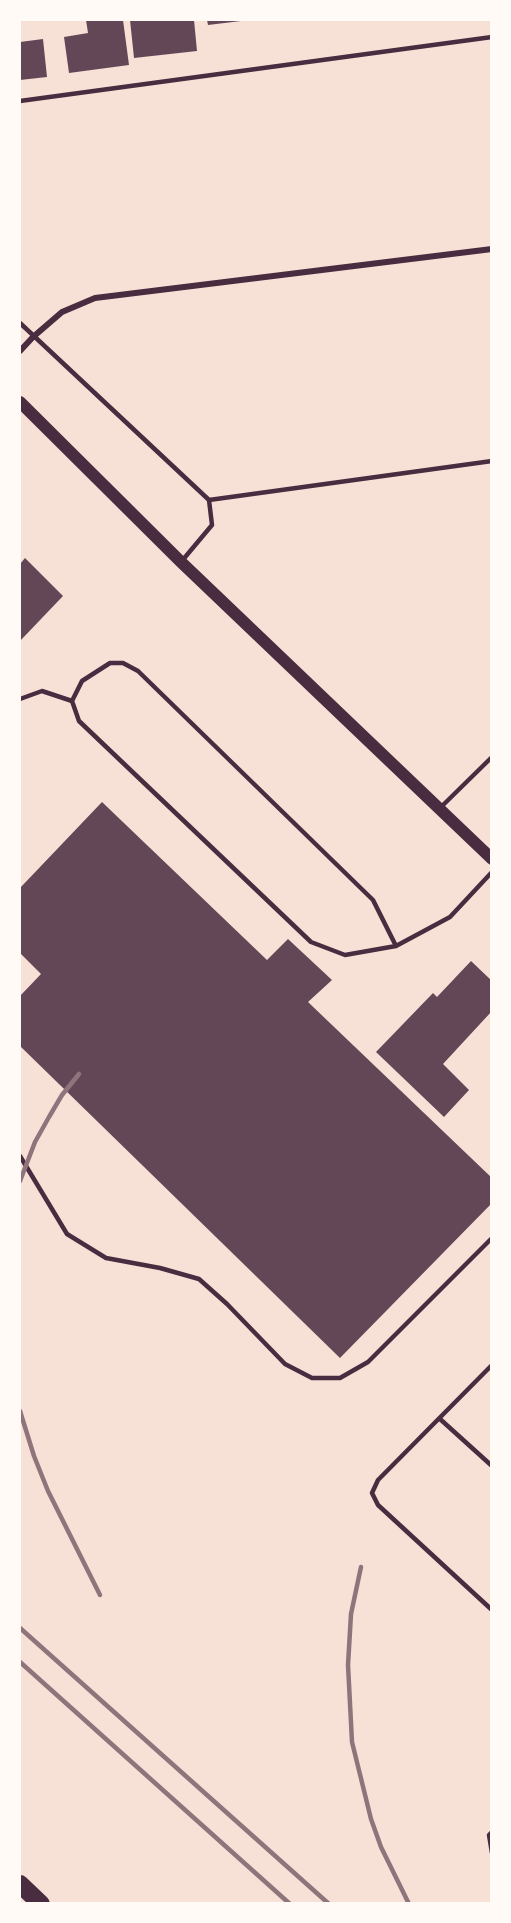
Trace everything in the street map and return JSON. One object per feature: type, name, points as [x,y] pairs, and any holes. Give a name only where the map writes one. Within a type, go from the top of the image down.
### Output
[{"type":"highway","points":[[20,1884],[41,1904]]},
{"type":"main road","points":[[20,402],[181,562],[492,859]]},
{"type":"street","points":[[20,351],[62,312],[95,298],[492,249]]},
{"type":"lane","points":[[20,101],[492,37]]},
{"type":"lane","points":[[20,323],[209,500],[212,525],[181,562]]},
{"type":"lane","points":[[209,500],[492,461]]},
{"type":"lane","points":[[396,946],[373,900],[138,671],[123,663],[110,663],[82,681],[72,701],[79,721],[311,942],[345,955],[396,946],[450,917],[492,872]]},
{"type":"lane","points":[[20,699],[42,691],[72,701]]},
{"type":"lane","points":[[439,809],[492,757]]},
{"type":"lane","points":[[20,1156],[67,1234],[106,1258],[160,1268],[199,1280],[227,1304],[285,1364],[312,1378],[340,1378],[368,1362],[492,1238]]},
{"type":"lane","points":[[492,1365],[378,1480],[372,1493],[378,1505],[492,1610]]},
{"type":"lane","points":[[440,1419],[492,1466]]},
{"type":"lane","points":[[492,1832],[489,1835],[492,1853]]},
{"type":"building","points":[[86,20],[123,20],[129,65],[69,73],[64,37],[88,33]]},
{"type":"building","points":[[130,20],[194,20],[197,51],[134,58]]},
{"type":"building","points":[[207,20],[241,20],[241,21],[208,25]]},
{"type":"building","points":[[43,39],[47,77],[20,80],[20,42]]},
{"type":"building","points":[[25,558],[63,596],[20,641],[20,564]]},
{"type":"building","points":[[102,802],[267,960],[288,939],[332,980],[308,1002],[492,1178],[492,1203],[340,1358],[20,1046],[20,996],[41,974],[20,953],[20,888]]},
{"type":"building","points":[[471,961],[492,981],[492,1011],[443,1064],[469,1090],[444,1117],[376,1052],[433,993],[437,997]]},
{"type":"railway","points":[[20,1181],[35,1142],[62,1095],[79,1074]]},
{"type":"railway","points":[[20,1411],[48,1491],[100,1595]]},
{"type":"railway","points":[[361,1567],[351,1614],[348,1665],[352,1742],[371,1819],[381,1847],[409,1904]]},
{"type":"railway","points":[[20,1628],[329,1904]]},
{"type":"railway","points":[[20,1662],[290,1904]]}]
